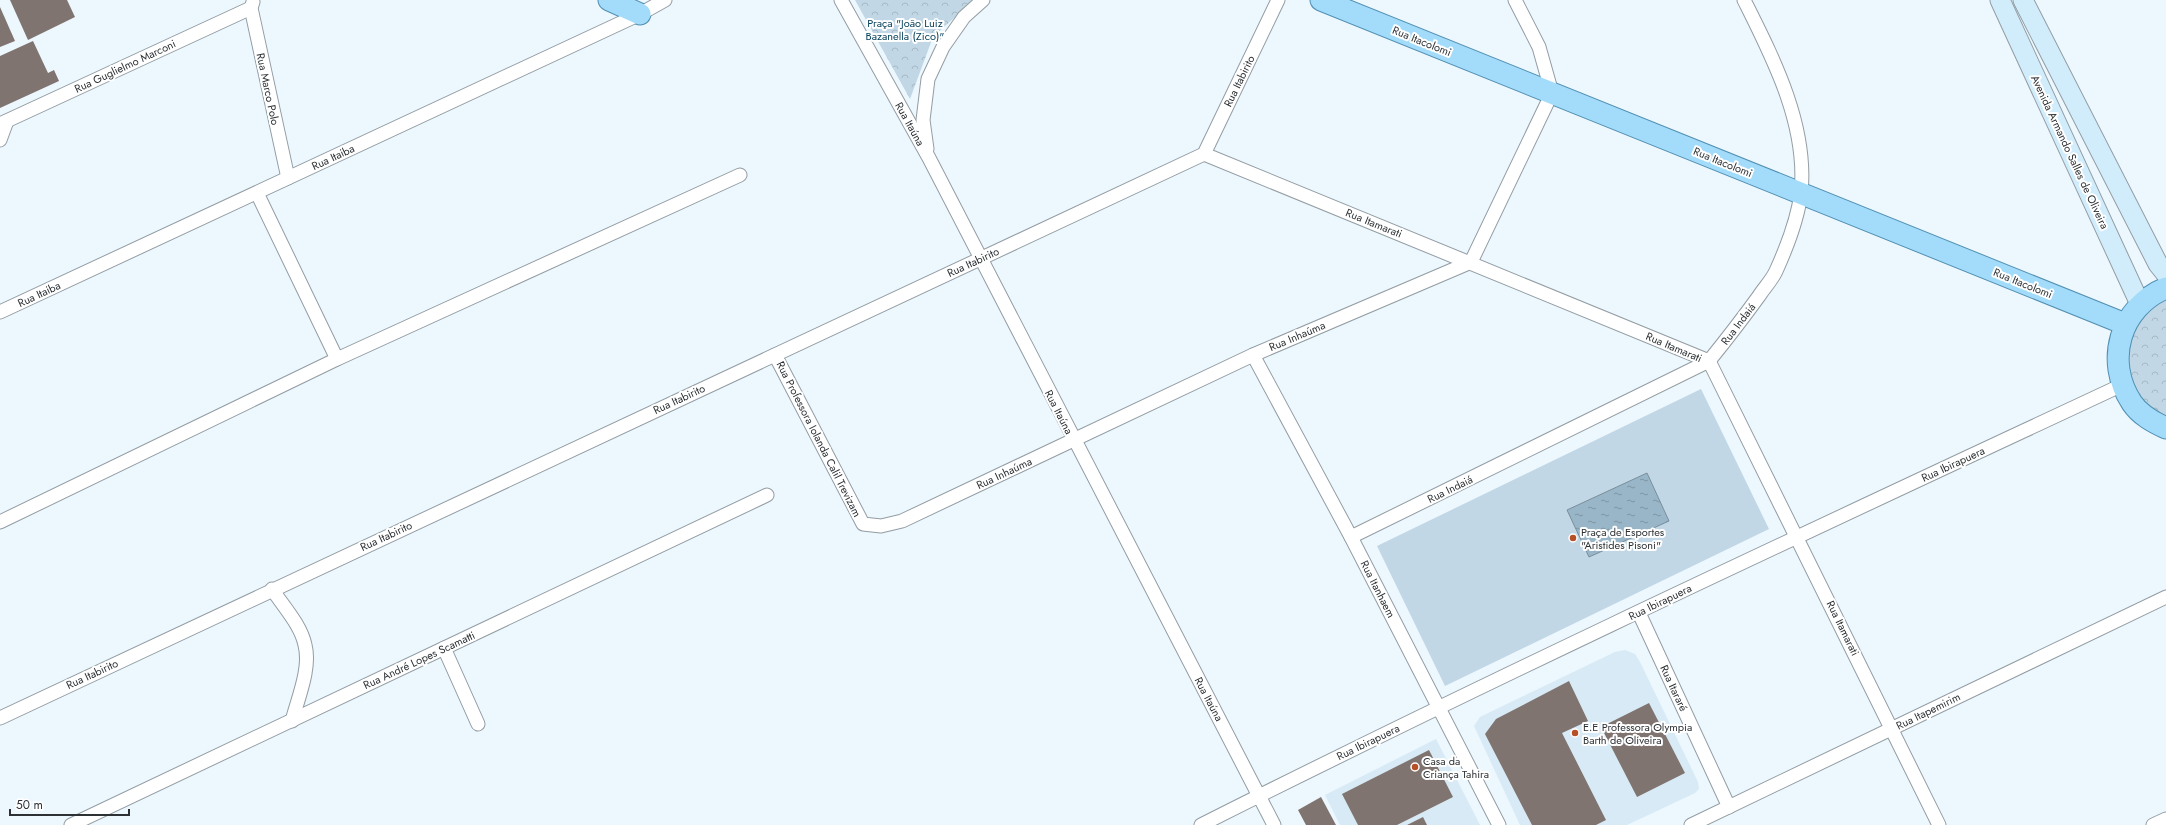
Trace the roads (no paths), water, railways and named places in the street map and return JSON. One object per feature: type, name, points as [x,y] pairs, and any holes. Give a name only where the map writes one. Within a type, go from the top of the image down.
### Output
[{"type":"main road","points":[[609,0],[640,14]]},
{"type":"main road","name":"Rua Itacolomi","points":[[1321,0],[2125,324]]},
{"type":"main road","name":"Avenida Armando Salles de Oliveira","points":[[2000,0],[2140,304]]},
{"type":"main road","points":[[2023,0],[2154,257],[2166,274]]},
{"type":"main road","points":[[2166,288],[2156,292],[2140,304],[2125,324],[2118,344],[2118,365],[2122,386],[2132,404],[2149,420],[2166,428]]},
{"type":"street","name":"Rua Itaiba","points":[[0,312],[640,14],[665,0]]},
{"type":"street","name":"Rua Itaúna","points":[[841,0],[929,158],[1274,825]]},
{"type":"street","points":[[929,158],[923,120],[928,80],[944,46],[964,17],[983,0]]},
{"type":"street","name":"Rua Itabirito","points":[[0,718],[272,589],[1204,154],[1278,0]]},
{"type":"street","points":[[1471,262],[1552,93],[1539,47],[1515,0]]},
{"type":"street","name":"Rua Indaiá","points":[[1351,537],[1709,361],[1775,272],[1790,234],[1801,194],[1801,155],[1793,117],[1779,73],[1744,0]]},
{"type":"street","name":"Rua Guglielmo Marconi","points":[[3,122],[252,4]]},
{"type":"street","name":"Rua Marco Polo","points":[[252,4],[288,178]]},
{"type":"street","points":[[0,140],[3,122]]},
{"type":"street","name":"Rua Itamarati","points":[[1204,154],[1471,262],[1709,361],[1893,728],[1939,825]]},
{"type":"street","points":[[0,522],[337,359],[740,175]]},
{"type":"street","points":[[257,193],[337,359]]},
{"type":"street","name":"Rua Inhaúma","points":[[863,524],[881,526],[902,521],[1253,355],[1471,262]]},
{"type":"street","points":[[0,308],[22,302]]},
{"type":"street","name":"Rua Professora Iolanda Calil Trevizam","points":[[775,355],[863,524]]},
{"type":"street","name":"Rua Itanhaem","points":[[1253,355],[1351,537],[1499,825]]},
{"type":"street","name":"Rua Ibirapuera","points":[[1201,825],[1639,612],[2122,386]]},
{"type":"street","name":"Rua André Lopes Scamatti","points":[[71,825],[767,495]]},
{"type":"street","points":[[272,589],[297,627],[306,645],[305,667],[292,721]]},
{"type":"street","name":"Rua Itapemirim","points":[[1691,825],[2166,597]]},
{"type":"street","name":"Rua Itararé","points":[[1639,612],[1729,807]]},
{"type":"street","points":[[444,648],[478,724]]},
{"type":"street","points":[[2153,825],[2166,819]]},
{"type":"water","points":[[1647,473],[1669,521],[1589,557],[1567,510]]},
{"type":"place","name":"Praça de Esportes \"Aristides Pisoni\"","points":[[1573,538]]},
{"type":"place","name":"E.E Professora Olympia Barth de Oliveira","points":[[1575,733]]},
{"type":"place","name":"Casa da Criança Tahira","points":[[1415,767]]},
{"type":"park label","name":"Praça \"João Luiz Bazanella (Zico)\"","points":[[905,29]]}]
